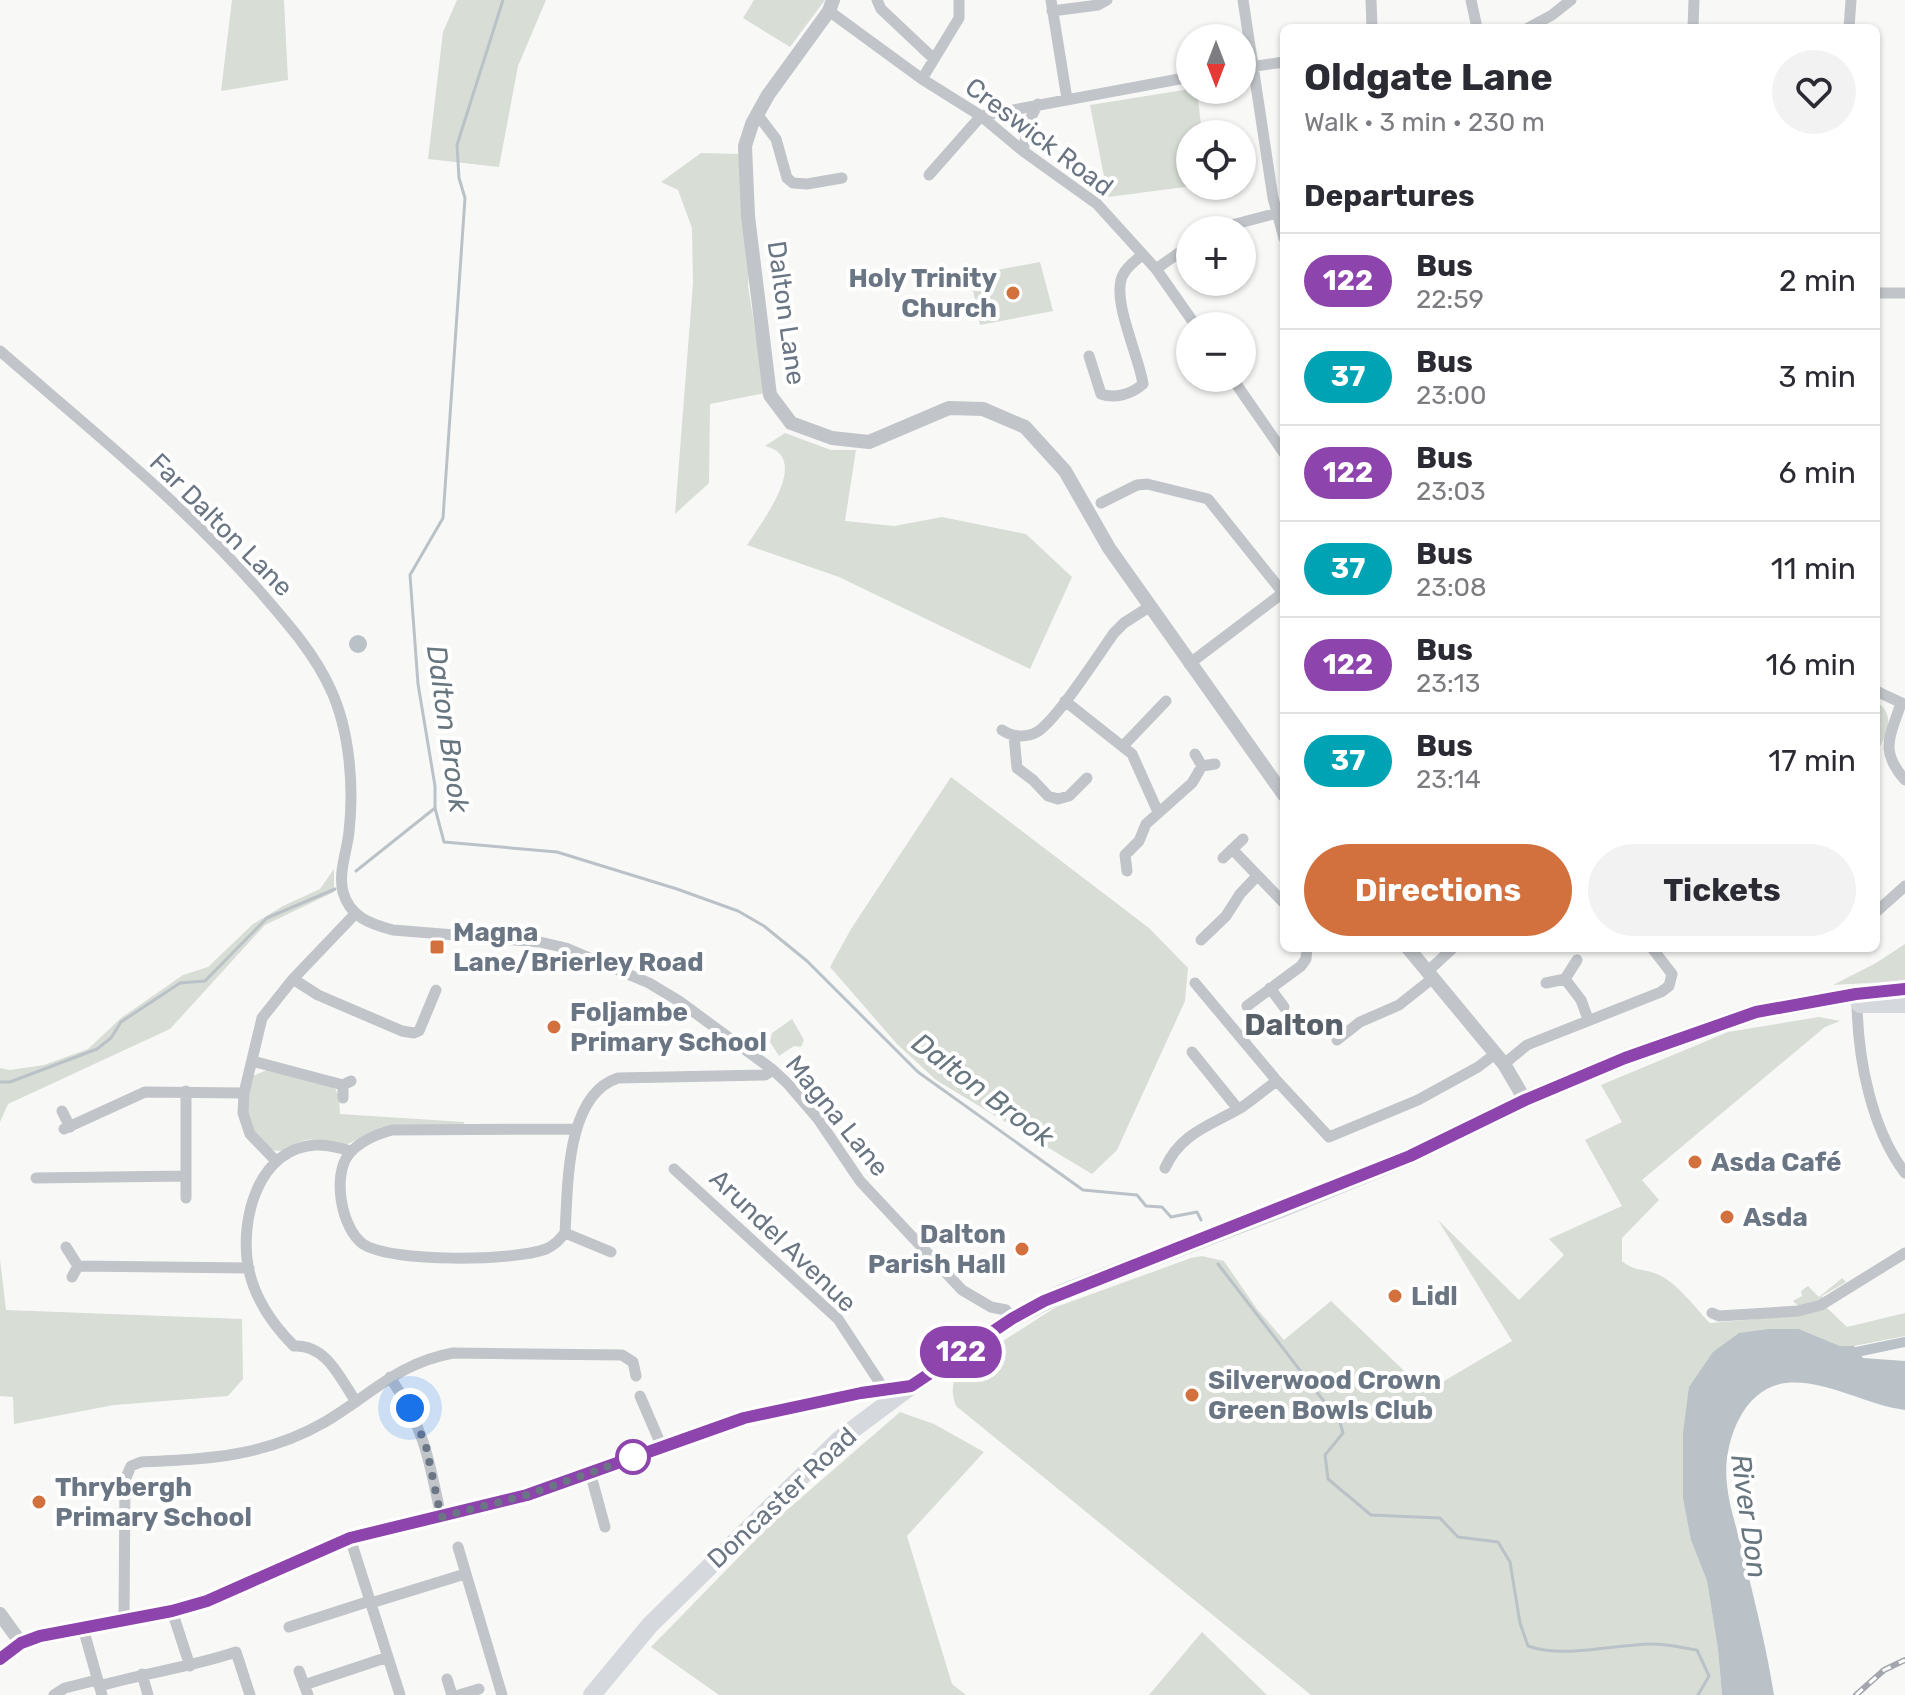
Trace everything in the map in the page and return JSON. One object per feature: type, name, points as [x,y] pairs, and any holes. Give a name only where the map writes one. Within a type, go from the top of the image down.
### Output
[{"type":"main road","name":"Doncaster Road","points":[[592,1695],[650,1625],[840,1439],[911,1386],[1006,1322],[1062,1293],[1410,1156],[1525,1100],[1625,1058],[1756,1012],[1856,994],[1905,989]]},
{"type":"main road","name":"Doncaster Road","points":[[1795,1005],[1905,1004]]},
{"type":"street","points":[[877,0],[881,9],[934,59]]},
{"type":"street","points":[[922,79],[959,18],[959,0]]},
{"type":"street","points":[[1067,99],[1051,6],[1098,5],[1107,0]]},
{"type":"street","points":[[1243,0],[1244,24]]},
{"type":"street","points":[[1371,0],[1372,24]]},
{"type":"street","points":[[1471,0],[1476,24]]},
{"type":"street","points":[[1535,24],[1571,0]]},
{"type":"street","points":[[1693,24],[1694,0]]},
{"type":"street","points":[[1849,24],[1851,0]]},
{"type":"street","name":"Creswick Road","points":[[831,6],[922,79],[981,116],[1023,151],[1097,204],[1156,269],[1186,312]]},
{"type":"street","name":"Dalton Lane","points":[[831,6],[757,114],[745,146],[748,216],[770,395],[787,420],[832,438],[869,442],[949,408],[983,409],[1025,427],[1065,471],[1094,524],[1149,607],[1280,789]]},
{"type":"street","points":[[1256,66],[1280,63]]},
{"type":"street","points":[[929,175],[981,116],[1176,80]]},
{"type":"street","points":[[1023,151],[1030,119],[1038,104]]},
{"type":"street","points":[[1255,104],[1280,224]]},
{"type":"street","points":[[757,114],[776,139],[787,178],[793,183],[807,184],[842,178]]},
{"type":"street","points":[[1256,219],[1277,213]]},
{"type":"street","points":[[1089,356],[1101,394],[1110,397],[1123,394],[1135,391],[1143,384],[1140,364],[1119,303],[1123,274],[1142,255]]},
{"type":"street","points":[[1156,269],[1176,255]]},
{"type":"street","points":[[1880,293],[1905,293]]},
{"type":"street","name":"Far Dalton Lane","points":[[0,351],[153,485],[233,560],[289,624],[322,670],[333,693],[343,728],[351,789],[342,890],[355,914]]},
{"type":"street","points":[[1242,392],[1280,447]]},
{"type":"street","points":[[1108,504],[1137,485],[1147,484],[1208,499],[1280,588]]},
{"type":"street","points":[[1189,664],[1280,596]]},
{"type":"street","points":[[1002,730],[1014,736],[1036,732],[1045,726],[1114,633],[1149,607]]},
{"type":"street","points":[[1880,693],[1903,704],[1888,747],[1890,761],[1905,780]]},
{"type":"street","points":[[1065,701],[1132,754],[1158,812]]},
{"type":"street","points":[[1124,745],[1166,701]]},
{"type":"street","points":[[1014,736],[1019,771],[1048,796],[1064,798],[1087,778]]},
{"type":"street","points":[[1127,871],[1124,861],[1127,851],[1139,841],[1144,828],[1208,765],[1195,754]]},
{"type":"street","points":[[1007,777],[1019,771]]},
{"type":"street","points":[[1064,798],[1065,813]]},
{"type":"street","points":[[1223,858],[1243,839]]},
{"type":"street","points":[[1232,849],[1280,899]]},
{"type":"street","points":[[1201,940],[1226,916],[1240,894],[1257,876]]},
{"type":"street","points":[[1880,908],[1905,886]]},
{"type":"street","points":[[276,1161],[250,1134],[244,1123],[244,1093],[262,1018],[293,979],[355,914]]},
{"type":"street","name":"Magna Lane","points":[[355,914],[374,925],[393,930],[540,942],[566,948],[649,983],[679,1001],[773,1070],[818,1119],[860,1181],[881,1204],[962,1290],[991,1307],[1006,1310],[1006,1322]]},
{"type":"street","points":[[1247,1006],[1301,966],[1307,952]]},
{"type":"street","points":[[1411,952],[1500,1059],[1525,1100]]},
{"type":"street","points":[[1337,1040],[1360,1022],[1399,1005],[1450,952]]},
{"type":"street","points":[[1195,983],[1277,1081],[1329,1137],[1418,1100],[1478,1067],[1527,1045],[1661,992],[1669,986],[1672,974],[1655,952]]},
{"type":"street","points":[[1546,983],[1565,979],[1577,960]]},
{"type":"street","points":[[293,979],[318,995],[402,1031],[414,1033],[419,1031],[436,990]]},
{"type":"street","points":[[1565,979],[1581,1000],[1588,1019]]},
{"type":"street","points":[[1270,988],[1284,1007]]},
{"type":"street","points":[[1857,1004],[1870,1092],[1886,1142],[1905,1173]]},
{"type":"street","points":[[1192,1052],[1238,1109]]},
{"type":"street","points":[[252,1061],[346,1088]]},
{"type":"street","points":[[576,1129],[392,1130],[378,1134],[351,1151],[344,1161],[342,1212],[353,1234],[363,1244],[404,1256],[510,1256],[548,1248],[565,1233],[569,1169],[576,1129],[590,1100],[607,1082],[618,1078],[765,1075],[773,1070]]},
{"type":"street","points":[[1165,1161],[1196,1130],[1238,1109],[1277,1081]]},
{"type":"street","points":[[186,1091],[186,1198]]},
{"type":"street","points":[[62,1111],[67,1128],[145,1092],[244,1093]]},
{"type":"street","points":[[351,1151],[314,1145],[286,1152],[262,1179],[253,1195],[246,1242],[249,1268],[258,1296],[275,1326],[294,1346],[304,1346],[323,1354],[356,1402]]},
{"type":"street","name":"Arundel Avenue","points":[[674,1169],[838,1319],[884,1389]]},
{"type":"street","points":[[36,1178],[185,1176]]},
{"type":"street","points":[[565,1233],[611,1252]]},
{"type":"street","points":[[66,1247],[75,1272],[249,1268]]},
{"type":"street","points":[[1712,1313],[1719,1316],[1798,1311],[1821,1305],[1905,1253]]},
{"type":"street","points":[[124,1619],[125,1480],[131,1466],[141,1462],[217,1458],[253,1452],[284,1442],[324,1423],[390,1377],[419,1361],[453,1353],[622,1355],[633,1362],[636,1376]]},
{"type":"street","points":[[390,1377],[410,1408],[426,1446],[441,1517]]},
{"type":"street","points":[[0,1659],[21,1643],[40,1636],[172,1611],[237,1589],[350,1538],[527,1495],[769,1411],[911,1386]]},
{"type":"street","points":[[640,1396],[662,1447]]},
{"type":"street","points":[[590,1472],[605,1527]]},
{"type":"street","points":[[350,1538],[400,1695]]},
{"type":"street","points":[[458,1547],[502,1695]]},
{"type":"street","points":[[289,1627],[465,1574]]},
{"type":"street","points":[[172,1611],[190,1666]]},
{"type":"street","points":[[0,1614],[21,1643]]},
{"type":"street","points":[[83,1628],[99,1687]]},
{"type":"street","points":[[54,1695],[65,1688],[99,1687],[236,1652],[250,1695]]},
{"type":"street","points":[[299,1671],[306,1690],[388,1657]]},
{"type":"street","points":[[142,1674],[148,1695]]},
{"type":"street","points":[[447,1679],[452,1695]]},
{"type":"street","points":[[459,1695],[479,1689]]},
{"type":"shaded area","points":[[232,0],[284,0],[288,80],[221,91]]},
{"type":"shaded area","points":[[457,0],[546,0],[518,66],[499,167],[428,159],[443,32]]},
{"type":"shaded area","points":[[754,0],[825,0],[790,47],[743,18]]},
{"type":"shaded area","points":[[1176,91],[1176,104],[1199,104],[1200,120],[1176,120],[1176,188],[1108,197],[1090,105]]},
{"type":"shaded area","points":[[701,153],[740,154],[748,286],[765,393],[710,404],[709,483],[675,514],[693,283],[692,228],[678,190],[661,182]]},
{"type":"shaded area","points":[[1040,262],[1053,311],[980,325],[970,275]]},
{"type":"shaded area","points":[[785,433],[831,450],[856,450],[845,521],[894,526],[942,517],[1026,534],[1072,577],[1030,669],[839,577],[747,545],[772,507],[784,476],[784,463],[779,453],[765,446]]},
{"type":"shaded area","points":[[354,635],[362,635],[367,644],[365,651],[354,653],[349,648],[349,640]]},
{"type":"shaded area","points":[[1880,705],[1888,718],[1880,746]]},
{"type":"shaded area","points":[[951,777],[1149,928],[1188,968],[1185,1001],[1117,1150],[1092,1174],[936,1080],[897,1044],[830,967],[851,929]]},
{"type":"shaded area","points":[[334,869],[334,892],[265,925],[170,1029],[8,1104],[0,1122],[0,1068],[10,1070],[44,1065],[88,1049],[121,1018],[183,975],[208,967],[253,924],[320,889]]},
{"type":"shaded area","points":[[1905,944],[1905,981],[1833,985],[1876,963]]},
{"type":"shaded area","points":[[1819,1017],[1840,1021],[1825,1027],[1642,1180],[1659,1200],[1622,1238],[1622,1261],[1630,1267],[1665,1278],[1710,1323],[1802,1315],[1827,1308],[1847,1327],[1905,1313],[1905,1336],[1854,1346],[1840,1346],[1799,1329],[1683,1433],[1691,1539],[1707,1581],[1722,1695],[1311,1695],[956,1406],[953,1385],[964,1366],[1056,1307],[1202,1256],[1224,1261],[1257,1309],[1284,1340],[1331,1301],[1419,1385],[1444,1381],[1512,1341],[1438,1220],[1519,1300],[1564,1255],[1549,1239],[1622,1206],[1585,1140],[1622,1122],[1601,1085],[1728,1032]]},
{"type":"shaded area","points":[[792,1019],[804,1040],[801,1047],[794,1046],[779,1056],[770,1042],[772,1033]]},
{"type":"shaded area","points":[[267,1070],[335,1088],[340,1114],[464,1122],[464,1125],[382,1127],[346,1145],[308,1140],[273,1150],[255,1135],[247,1120],[253,1076]]},
{"type":"shaded area","points":[[0,1259],[6,1310],[242,1319],[243,1379],[228,1396],[114,1405],[14,1424],[13,1397],[0,1396]]},
{"type":"shaded area","points":[[1842,1278],[1846,1282],[1822,1296],[1822,1299],[1798,1306],[1793,1301],[1802,1296],[1801,1291],[1808,1286],[1819,1297]]},
{"type":"shaded area","points":[[1799,1329],[1840,1346],[1854,1346],[1863,1358],[1905,1361],[1905,1410],[1831,1388],[1801,1383],[1770,1387],[1746,1407],[1732,1437],[1726,1470],[1727,1485],[1774,1695],[1722,1695],[1707,1581],[1691,1540],[1683,1498],[1683,1433],[1689,1387],[1713,1352],[1739,1333]]},
{"type":"shaded area","points":[[900,1412],[934,1424],[984,1452],[907,1536],[952,1684],[966,1695],[719,1695],[651,1647],[773,1522]]},
{"type":"shaded area","points":[[1202,1632],[1267,1695],[1149,1695]]},
{"type":"waterway","name":"Dalton Brook","points":[[503,0],[457,145],[459,178],[465,198],[443,518],[410,575],[418,684],[435,786],[435,808],[444,842],[557,852],[738,911],[764,926],[807,961],[918,1072],[1083,1190],[1137,1195],[1146,1206],[1162,1207],[1171,1217],[1197,1212],[1201,1220]]},
{"type":"waterway","points":[[356,871],[435,808]]},
{"type":"waterway","points":[[0,1082],[10,1082],[97,1049],[111,1038],[121,1022],[180,983],[205,981],[267,918],[335,889]]},
{"type":"waterway","name":"Dalton Brook","points":[[1218,1264],[1326,1404],[1338,1415],[1343,1433],[1325,1455],[1328,1479],[1371,1515],[1440,1518],[1458,1537],[1498,1542],[1510,1562],[1520,1623],[1528,1646],[1542,1650],[1573,1651],[1653,1644],[1697,1650],[1709,1676],[1698,1695]]},
{"type":"waterway","points":[[1847,1354],[1905,1342]]},
{"type":"railway","points":[[1856,1695],[1884,1670],[1905,1660]]},
{"type":"bus line","name":"122","points":[[0,1659],[21,1643],[40,1636],[172,1611],[207,1601],[350,1538],[527,1495],[744,1418],[861,1393],[911,1386],[1044,1301],[1410,1156],[1525,1100],[1625,1058],[1756,1012],[1856,994],[1905,989]]},
{"type":"place","name":"Holy Trinity Church","points":[[1013,293]]},
{"type":"place","name":"Magna Lane/Brierley Road","points":[[437,947]]},
{"type":"place","name":"Foljambe Primary School","points":[[554,1027]]},
{"type":"place","name":"Asda Café","points":[[1695,1162]]},
{"type":"place","name":"Asda","points":[[1727,1217]]},
{"type":"place","name":"Dalton Parish Hall","points":[[1022,1249]]},
{"type":"place","name":"Lidl","points":[[1395,1296]]},
{"type":"place","name":"Silverwood Crown Green Bowls Club","points":[[1192,1395]]},
{"type":"place","name":"Thrybergh Primary School","points":[[39,1502]]},
{"type":"district","name":"Dalton","points":[[1294,1025]]},
{"type":"route","points":[[410,1408],[426,1446],[441,1517],[527,1495],[638,1456],[633,1457]]},
{"type":"water label","name":"River Don","points":[[1749,1516]]}]
